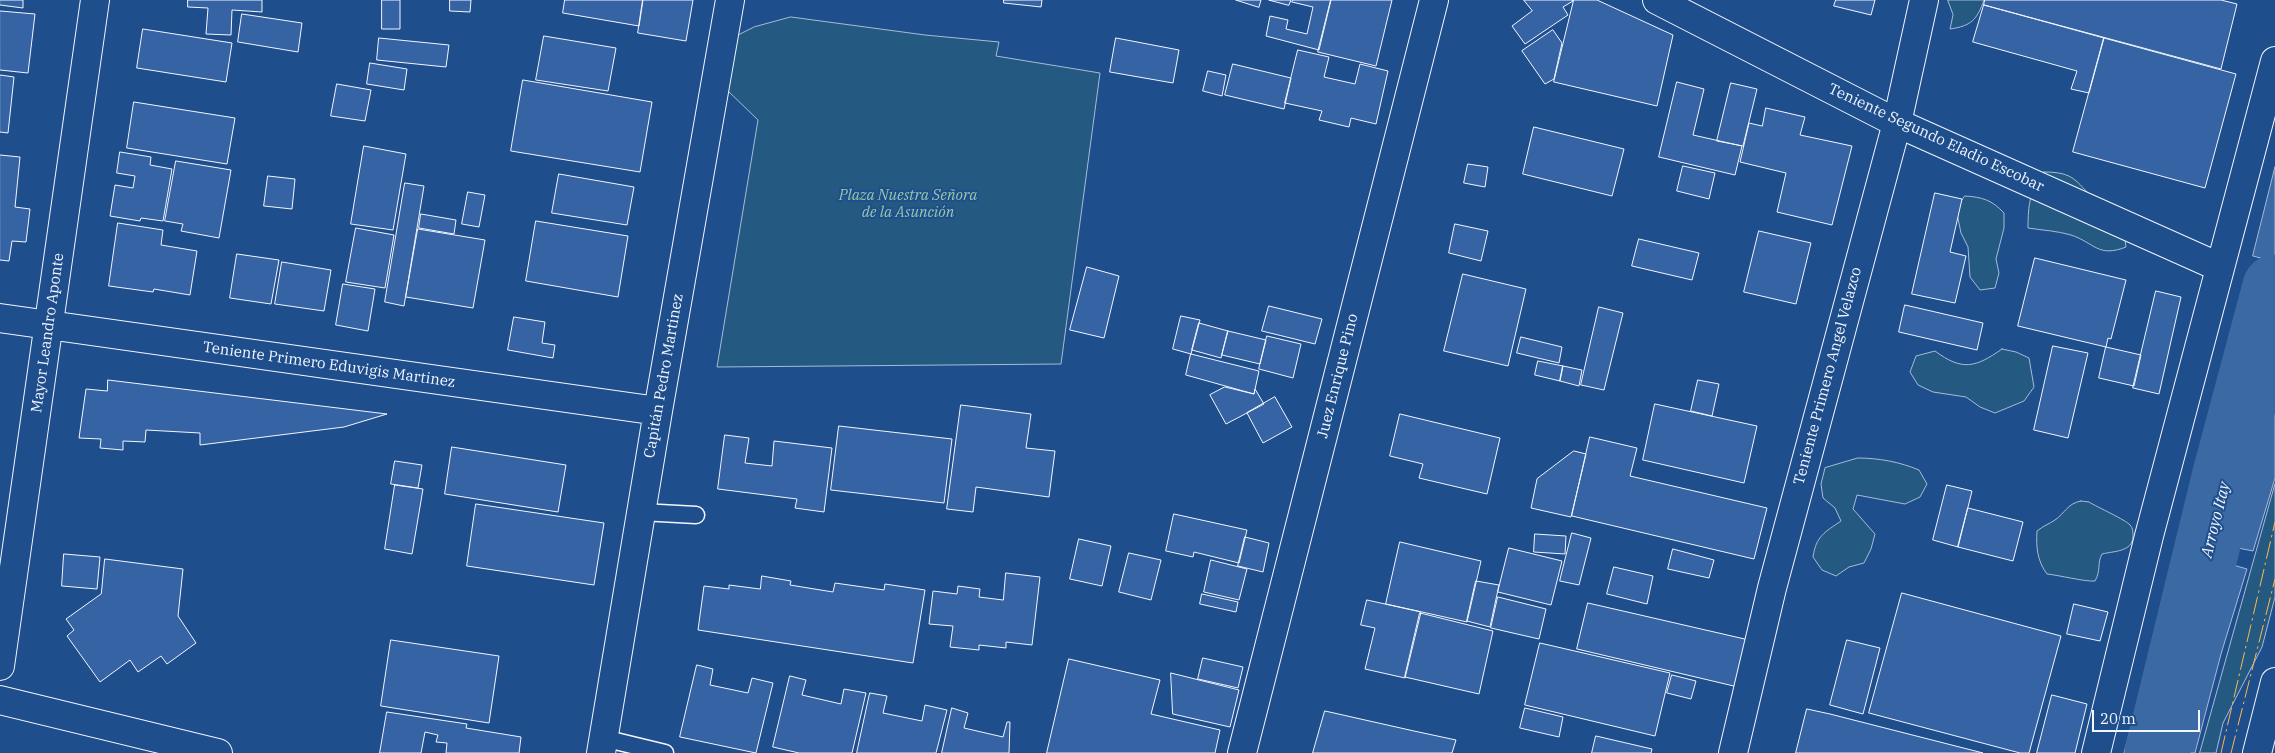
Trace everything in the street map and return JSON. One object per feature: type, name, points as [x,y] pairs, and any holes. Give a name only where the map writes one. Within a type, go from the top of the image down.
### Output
[{"type":"main road","name":"Mayor Leandro Aponte","points":[[0,666],[95,0]]},
{"type":"main road","name":"Capitán Pedro Martinez","points":[[602,746],[730,0]]},
{"type":"main road","name":"Juez Enrique Pino","points":[[1242,753],[1434,0]]},
{"type":"main road","name":"Teniente Segundo Eladio Escobar","points":[[1657,0],[1897,123],[2219,267]]},
{"type":"main road","name":"Teniente Primero Angel Velazco","points":[[1733,753],[1772,588],[1897,123],[1924,0]]},
{"type":"main road","points":[[2096,753],[2149,536],[2275,61]]},
{"type":"main road","name":"Teniente Primero Eduvigis Martinez","points":[[0,318],[658,411]]},
{"type":"main road","points":[[2257,753],[2275,682]]},
{"type":"main road","points":[[0,700],[218,753]]},
{"type":"lane","points":[[641,512],[696,515]]},
{"type":"lane","points":[[602,746],[665,753]]},
{"type":"green space","points":[[1948,0],[1984,0],[1979,13],[1972,21],[1963,26],[1950,29],[1953,15]]},
{"type":"green space","name":"Plaza Nuestra Señora de la Asunción","points":[[791,17],[925,35],[999,42],[996,56],[1100,73],[1061,364],[717,367],[758,120],[726,89],[736,36],[754,27]]},
{"type":"green space","points":[[2044,172],[2054,172],[2074,179],[2101,205],[2122,218],[2126,247],[2117,250],[2103,250],[2071,235],[2028,228],[2033,191]]},
{"type":"green space","points":[[1965,196],[1986,200],[2004,213],[2004,228],[1996,259],[1999,273],[1995,288],[1980,290],[1970,277],[1968,247],[1961,233],[1956,209]]},
{"type":"green space","points":[[2002,349],[2016,352],[2029,358],[2034,387],[2024,401],[1995,413],[1980,407],[1966,397],[1933,392],[1918,385],[1910,372],[1916,356],[1935,351],[1953,362],[1968,365],[1984,360]]},
{"type":"green space","points":[[1858,458],[1889,461],[1912,467],[1919,470],[1927,484],[1920,497],[1905,504],[1857,495],[1853,509],[1875,534],[1871,549],[1864,563],[1849,567],[1836,576],[1822,570],[1813,557],[1816,544],[1822,535],[1841,521],[1835,508],[1823,498],[1821,484],[1825,468]]},
{"type":"green space","points":[[2275,484],[2275,597],[2262,647],[2223,723],[2216,753],[2200,753]]},
{"type":"green space","points":[[2081,501],[2089,502],[2123,520],[2130,525],[2133,531],[2132,542],[2129,546],[2122,550],[2102,554],[2095,581],[2047,574],[2041,564],[2038,553],[2037,531],[2055,520],[2070,506]]},
{"type":"water","points":[[2275,167],[2275,262],[2253,256]]},
{"type":"water","points":[[2250,268],[2275,275],[2275,478],[2253,551],[2238,548],[2233,565],[2247,569],[2221,654],[2195,753],[2124,753],[2178,550],[2232,565],[2237,548],[2183,535]]},
{"type":"building","points":[[0,0],[23,0],[23,8],[0,5]]},
{"type":"building","points":[[188,0],[262,0],[262,12],[232,10],[231,35],[206,34],[208,8],[188,7]]},
{"type":"building","points":[[382,0],[400,0],[400,29],[382,29]]},
{"type":"building","points":[[450,0],[471,0],[470,12],[450,11]]},
{"type":"building","points":[[565,0],[643,0],[639,26],[563,13]]},
{"type":"building","points":[[643,0],[693,0],[686,41],[638,33]]},
{"type":"building","points":[[1004,0],[1042,0],[1041,7],[1004,3]]},
{"type":"building","points":[[1236,0],[1261,0],[1259,7]]},
{"type":"building","points":[[1269,0],[1291,0],[1289,5]]},
{"type":"building","points":[[1293,0],[1331,0],[1319,50],[1266,36],[1270,16],[1288,20],[1286,29],[1307,34],[1313,7],[1292,2]]},
{"type":"building","points":[[1331,0],[1392,0],[1376,66],[1318,52]]},
{"type":"building","points":[[1524,0],[1573,1],[1563,7],[1568,15],[1525,44],[1512,26],[1532,11]]},
{"type":"building","points":[[1574,0],[1597,0],[1673,35],[1657,106],[1554,82]]},
{"type":"building","points":[[1836,0],[1875,0],[1871,15],[1834,6]]},
{"type":"building","points":[[1985,0],[2221,0],[2237,4],[2221,69],[1984,5]]},
{"type":"building","points":[[1984,5],[2104,38],[2089,93],[2071,89],[2077,71],[1973,42]]},
{"type":"building","points":[[0,11],[35,14],[28,73],[0,70]]},
{"type":"building","points":[[242,14],[302,23],[298,52],[238,42]]},
{"type":"building","points":[[143,29],[232,43],[226,82],[137,68]]},
{"type":"building","points":[[1553,30],[1562,43],[1554,79],[1545,84],[1522,51]]},
{"type":"building","points":[[544,36],[616,48],[608,91],[536,80]]},
{"type":"building","points":[[379,38],[449,45],[446,67],[377,60]]},
{"type":"building","points":[[1116,38],[1179,50],[1173,83],[1110,72]]},
{"type":"building","points":[[2104,38],[2236,74],[2205,188],[2073,152]]},
{"type":"building","points":[[1298,50],[1329,57],[1324,77],[1355,84],[1360,64],[1388,71],[1376,124],[1351,118],[1349,127],[1319,120],[1322,111],[1285,103]]},
{"type":"building","points":[[370,63],[407,69],[404,90],[367,84]]},
{"type":"building","points":[[1233,64],[1291,78],[1284,109],[1225,95]]},
{"type":"building","points":[[1208,71],[1226,75],[1222,96],[1203,91]]},
{"type":"building","points":[[0,75],[14,77],[8,133],[0,132]]},
{"type":"building","points":[[523,80],[652,102],[640,172],[511,151]]},
{"type":"building","points":[[1677,82],[1704,89],[1693,135],[1742,146],[1735,175],[1659,157]]},
{"type":"building","points":[[1731,83],[1757,89],[1743,146],[1717,141]]},
{"type":"building","points":[[337,84],[371,90],[365,121],[331,116]]},
{"type":"building","points":[[134,102],[235,118],[227,164],[127,148]]},
{"type":"building","points":[[1766,108],[1805,117],[1800,135],[1852,146],[1832,225],[1777,212],[1786,173],[1740,162],[1749,123],[1762,126]]},
{"type":"building","points":[[1534,127],[1624,149],[1612,196],[1523,174]]},
{"type":"building","points":[[364,146],[406,154],[393,230],[351,224]]},
{"type":"building","points":[[120,152],[151,157],[150,165],[172,169],[163,221],[141,218],[140,221],[110,216],[115,185],[133,188],[135,176],[117,173]]},
{"type":"building","points":[[0,155],[20,157],[15,207],[30,209],[26,242],[12,241],[9,261],[0,260]]},
{"type":"building","points":[[176,161],[231,170],[219,238],[181,231],[183,224],[165,221]]},
{"type":"building","points":[[1468,164],[1488,167],[1485,187],[1464,183]]},
{"type":"building","points":[[1683,166],[1715,173],[1709,199],[1677,191]]},
{"type":"building","points":[[559,174],[634,187],[627,225],[552,213]]},
{"type":"building","points":[[268,176],[295,179],[292,209],[264,206]]},
{"type":"building","points":[[405,183],[424,186],[404,306],[385,302]]},
{"type":"building","points":[[468,192],[485,195],[479,227],[462,224]]},
{"type":"building","points":[[1935,193],[1962,199],[1950,252],[1966,256],[1955,303],[1912,294]]},
{"type":"building","points":[[421,214],[456,220],[454,234],[419,228]]},
{"type":"building","points":[[536,221],[628,236],[618,297],[526,281]]},
{"type":"building","points":[[118,223],[163,230],[161,245],[197,251],[190,295],[154,289],[153,292],[109,286]]},
{"type":"building","points":[[1455,224],[1488,231],[1481,261],[1449,253]]},
{"type":"building","points":[[356,228],[394,235],[385,288],[346,282]]},
{"type":"building","points":[[418,229],[485,240],[473,308],[406,297]]},
{"type":"building","points":[[1759,231],[1811,243],[1796,304],[1744,292]]},
{"type":"building","points":[[1639,239],[1699,253],[1692,280],[1632,266]]},
{"type":"building","points":[[237,254],[279,260],[271,304],[230,298]]},
{"type":"building","points":[[2035,258],[2126,280],[2111,339],[2108,338],[2106,347],[2018,326]]},
{"type":"building","points":[[282,262],[331,270],[324,311],[275,304]]},
{"type":"building","points":[[1087,267],[1119,276],[1104,338],[1070,330]]},
{"type":"building","points":[[1463,274],[1526,289],[1508,366],[1444,351]]},
{"type":"building","points":[[343,284],[375,289],[368,331],[336,325]]},
{"type":"building","points":[[2156,291],[2181,297],[2159,394],[2133,388]]},
{"type":"building","points":[[1905,305],[1983,323],[1977,350],[1899,332]]},
{"type":"building","points":[[1269,306],[1322,319],[1315,344],[1262,331]]},
{"type":"building","points":[[1599,307],[1623,313],[1604,390],[1581,385]]},
{"type":"building","points":[[1181,316],[1200,320],[1191,354],[1173,349]]},
{"type":"building","points":[[514,317],[545,322],[542,343],[555,345],[553,358],[508,350]]},
{"type":"building","points":[[1199,323],[1228,331],[1221,358],[1192,350]]},
{"type":"building","points":[[1228,331],[1266,340],[1260,364],[1222,355]]},
{"type":"building","points":[[1267,336],[1301,344],[1293,378],[1259,369]]},
{"type":"building","points":[[1521,337],[1562,347],[1559,363],[1517,353]]},
{"type":"building","points":[[2053,346],[2088,353],[2068,438],[2034,430]]},
{"type":"building","points":[[2106,347],[2141,355],[2134,386],[2099,378]]},
{"type":"building","points":[[1191,354],[1259,371],[1254,394],[1186,375]]},
{"type":"building","points":[[1538,361],[1563,366],[1560,381],[1535,375]]},
{"type":"building","points":[[1563,366],[1582,370],[1579,386],[1560,381]]},
{"type":"building","points":[[108,380],[387,414],[344,427],[200,445],[200,433],[146,430],[145,442],[123,441],[123,450],[100,448],[101,439],[79,438],[86,389],[107,391]]},
{"type":"building","points":[[1698,380],[1719,384],[1712,416],[1691,411]]},
{"type":"building","points":[[1225,387],[1254,394],[1255,389],[1264,404],[1226,424],[1210,395]]},
{"type":"building","points":[[1275,397],[1292,427],[1263,443],[1247,413]]},
{"type":"building","points":[[1655,404],[1757,426],[1744,483],[1643,460]]},
{"type":"building","points":[[961,405],[1031,414],[1026,448],[1055,451],[1049,497],[976,487],[973,512],[947,509]]},
{"type":"building","points":[[1400,414],[1500,438],[1487,494],[1419,478],[1423,464],[1390,456]]},
{"type":"building","points":[[839,426],[952,439],[944,503],[831,490]]},
{"type":"building","points":[[725,435],[749,438],[745,463],[772,466],[774,441],[832,448],[824,512],[795,508],[797,499],[718,489]]},
{"type":"building","points":[[1590,437],[1637,448],[1630,476],[1767,508],[1754,559],[1572,516]]},
{"type":"building","points":[[452,447],[566,465],[558,512],[445,494]]},
{"type":"building","points":[[1574,451],[1586,454],[1571,517],[1531,508],[1537,479]]},
{"type":"building","points":[[395,461],[422,465],[418,488],[391,484]]},
{"type":"building","points":[[395,485],[423,489],[412,554],[385,549]]},
{"type":"building","points":[[1947,485],[1972,491],[1958,547],[1933,540]]},
{"type":"building","points":[[476,504],[604,523],[594,585],[467,566]]},
{"type":"building","points":[[1968,508],[2023,522],[2013,561],[1958,547]]},
{"type":"building","points":[[1174,514],[1247,530],[1239,563],[1194,552],[1193,557],[1166,551]]},
{"type":"building","points":[[1572,533],[1591,538],[1579,585],[1560,581]]},
{"type":"building","points":[[1535,534],[1566,536],[1565,554],[1534,552]]},
{"type":"building","points":[[1245,537],[1269,543],[1263,572],[1238,566]]},
{"type":"building","points":[[1079,539],[1111,546],[1102,586],[1070,579]]},
{"type":"building","points":[[1400,542],[1481,561],[1467,622],[1386,604]]},
{"type":"building","points":[[1509,548],[1562,561],[1551,605],[1498,592]]},
{"type":"building","points":[[1673,549],[1714,560],[1709,578],[1668,569]]},
{"type":"building","points":[[1129,553],[1161,560],[1151,600],[1119,592]]},
{"type":"building","points":[[64,554],[100,557],[97,589],[62,586]]},
{"type":"building","points":[[105,559],[183,569],[178,616],[196,643],[167,664],[161,656],[138,672],[130,660],[100,682],[67,636],[74,630],[66,619],[101,594]]},
{"type":"building","points":[[1211,560],[1247,569],[1239,600],[1204,592]]},
{"type":"building","points":[[1614,567],[1653,576],[1647,604],[1607,594]]},
{"type":"building","points":[[1006,573],[1040,577],[1032,645],[1006,642],[1006,648],[979,645],[979,650],[950,647],[953,626],[929,624],[933,591],[957,594],[958,586],[980,589],[979,597],[1003,600]]},
{"type":"building","points":[[762,576],[791,581],[790,585],[833,592],[835,583],[884,590],[885,584],[925,590],[913,663],[698,630],[704,586],[729,589],[729,585],[760,589]]},
{"type":"building","points":[[1476,581],[1499,585],[1490,627],[1467,621]]},
{"type":"building","points":[[1902,593],[2061,636],[2029,753],[2020,753],[1869,713]]},
{"type":"building","points":[[1202,594],[1238,602],[1236,612],[1200,604]]},
{"type":"building","points":[[1498,597],[1546,609],[1539,639],[1491,628]]},
{"type":"building","points":[[1367,600],[1421,612],[1405,678],[1365,669],[1375,628],[1361,625]]},
{"type":"building","points":[[1588,603],[1749,640],[1738,687],[1577,649]]},
{"type":"building","points":[[2074,604],[2108,612],[2100,641],[2067,634]]},
{"type":"building","points":[[1420,613],[1493,631],[1479,694],[1405,677]]},
{"type":"building","points":[[391,640],[499,656],[489,723],[381,706]]},
{"type":"building","points":[[1847,640],[1880,648],[1863,714],[1830,705]]},
{"type":"building","points":[[1540,643],[1670,673],[1655,736],[1525,705]]},
{"type":"building","points":[[1203,658],[1243,667],[1238,688],[1198,679]]},
{"type":"building","points":[[1069,659],[1160,680],[1151,714],[1220,730],[1215,753],[1047,753]]},
{"type":"building","points":[[697,665],[713,669],[710,685],[748,693],[752,678],[773,683],[756,753],[680,737]]},
{"type":"building","points":[[1171,673],[1239,690],[1230,727],[1173,714]]},
{"type":"building","points":[[1672,675],[1696,681],[1691,699],[1667,693]]},
{"type":"building","points":[[790,676],[806,680],[802,695],[841,704],[844,689],[866,693],[852,753],[799,753],[773,747]]},
{"type":"building","points":[[870,693],[887,696],[883,713],[922,721],[925,705],[947,710],[936,753],[857,753]]},
{"type":"building","points":[[2052,695],[2087,704],[2075,753],[2037,753]]},
{"type":"building","points":[[952,708],[968,713],[964,728],[1003,737],[1007,722],[1010,722],[1009,753],[942,753]]},
{"type":"building","points":[[1525,708],[1563,717],[1559,737],[1520,728]]},
{"type":"building","points":[[1807,709],[1830,714],[1983,753],[1796,753]]},
{"type":"building","points":[[1325,711],[1456,740],[1452,753],[1313,753]]},
{"type":"building","points":[[387,712],[467,724],[466,728],[521,737],[519,753],[446,753],[447,743],[436,742],[438,735],[425,732],[421,753],[380,753]]},
{"type":"building","points":[[1596,736],[1652,749],[1651,753],[1592,753]]},
{"type":"waterway","name":"Arroyo Itay","points":[[2157,753],[2225,474],[2275,287]]},
{"type":"power","points":[[2221,753],[2275,522]]},
{"type":"power","points":[[2231,753],[2275,579]]}]
